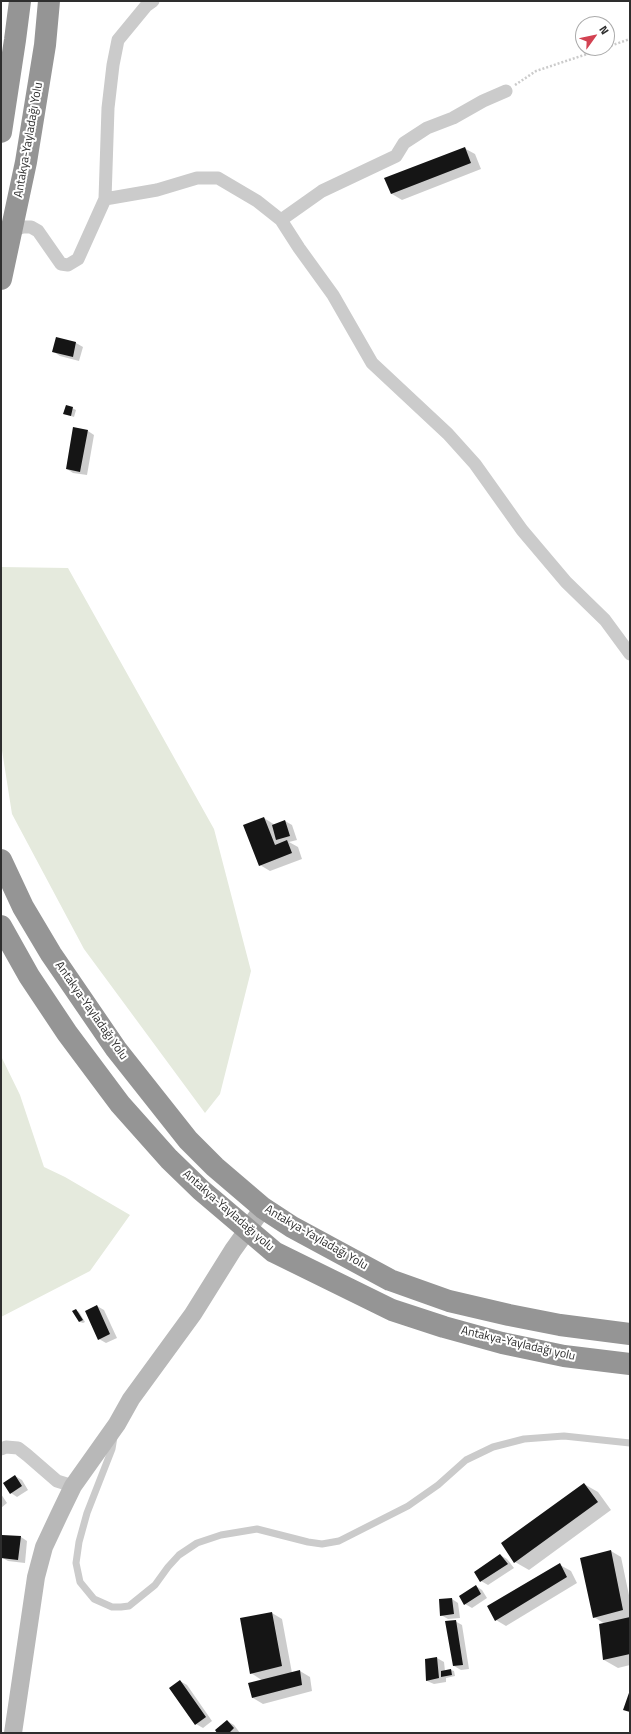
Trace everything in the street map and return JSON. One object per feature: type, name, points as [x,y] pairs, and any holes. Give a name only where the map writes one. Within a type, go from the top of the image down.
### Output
[{"type":"highway","points":[[1,132],[20,1]]},
{"type":"highway","name":"Antakya-Yayladağı Yolu","points":[[1,278],[12,230],[34,114],[49,1]]},
{"type":"highway","name":"Antakya-Yayladağı Yolu","points":[[1,860],[23,907],[51,954],[116,1049],[188,1140],[215,1168],[263,1208],[292,1227],[390,1280],[449,1301],[560,1325],[630,1334]]},
{"type":"highway","name":"Antakya-Yayladağı yolu","points":[[1,926],[37,989],[67,1033],[120,1104],[169,1158],[201,1190],[274,1252],[392,1310],[444,1327],[502,1343],[564,1356],[630,1364]]},
{"type":"street","points":[[12,230],[22,227],[31,227],[38,231],[61,264],[68,265],[78,260],[105,199],[108,108],[118,40],[146,6],[153,1]]},
{"type":"street","points":[[281,220],[322,191],[396,156],[404,143],[427,128],[453,118],[506,91]]},
{"type":"street","points":[[105,199],[157,190],[197,178],[218,178],[257,201],[281,220],[333,295],[372,363],[448,434],[475,464],[522,530],[566,582],[605,620],[630,654]]},
{"type":"street","points":[[13,1733],[36,1577],[44,1548],[73,1486],[117,1424],[132,1399],[193,1314],[233,1250],[263,1208]]},
{"type":"street","points":[[1,1449],[6,1447],[18,1448],[57,1481],[73,1486]]},
{"type":"lane","points":[[117,1424],[112,1449],[86,1513],[76,1563],[78,1575],[87,1593],[94,1600],[112,1607],[129,1606],[155,1585],[168,1567],[179,1556],[197,1543],[222,1535],[257,1529],[308,1542],[322,1544],[339,1542],[408,1506],[438,1485],[466,1460],[503,1444],[524,1439],[564,1436],[630,1442]]},
{"type":"path","points":[[615,45],[630,39]]},
{"type":"path","points":[[506,91],[536,71],[582,56]]},
{"type":"shaded area","points":[[1,567],[68,568],[214,829],[251,971],[220,1094],[205,1113],[84,949],[12,814],[1,744]]},
{"type":"shaded area","points":[[1,1056],[20,1095],[44,1167],[65,1177],[130,1215],[90,1271],[1,1317]]},
{"type":"building","points":[[465,147],[471,163],[391,194],[384,178]]},
{"type":"building","points":[[56,337],[76,342],[73,357],[52,352]]},
{"type":"building","points":[[66,405],[73,407],[71,416],[63,414]]},
{"type":"building","points":[[73,427],[88,430],[80,472],[66,469]]},
{"type":"building","points":[[264,817],[275,845],[287,840],[292,853],[259,866],[243,825]]},
{"type":"building","points":[[285,820],[290,836],[276,840],[272,825]]},
{"type":"building","points":[[97,1305],[110,1334],[98,1340],[85,1311]]},
{"type":"building","points":[[76,1309],[83,1320],[79,1322],[72,1311]]},
{"type":"building","points":[[15,1475],[22,1486],[10,1494],[3,1483]]},
{"type":"building","points":[[584,1483],[598,1502],[514,1563],[501,1543]]},
{"type":"building","points":[[2,1535],[21,1536],[18,1560],[1,1558]]},
{"type":"building","points":[[611,1550],[623,1610],[593,1618],[580,1558]]},
{"type":"building","points":[[500,1554],[508,1564],[480,1582],[474,1572]]},
{"type":"building","points":[[560,1563],[567,1577],[495,1621],[487,1606]]},
{"type":"building","points":[[476,1585],[481,1594],[464,1605],[459,1596]]},
{"type":"building","points":[[452,1598],[454,1614],[440,1616],[439,1599]]},
{"type":"building","points":[[272,1612],[282,1666],[250,1674],[240,1618]]},
{"type":"building","points":[[630,1617],[630,1654],[603,1660],[599,1624]]},
{"type":"building","points":[[456,1620],[463,1665],[453,1666],[445,1621]]},
{"type":"building","points":[[437,1657],[439,1678],[426,1681],[425,1659]]},
{"type":"building","points":[[451,1669],[452,1675],[441,1677],[441,1671]]},
{"type":"building","points":[[300,1670],[302,1685],[252,1698],[248,1683]]},
{"type":"building","points":[[180,1680],[206,1717],[195,1725],[169,1688]]},
{"type":"building","points":[[630,1690],[630,1712],[623,1710]]},
{"type":"building","points":[[227,1720],[234,1728],[229,1733],[217,1733],[215,1730]]}]
